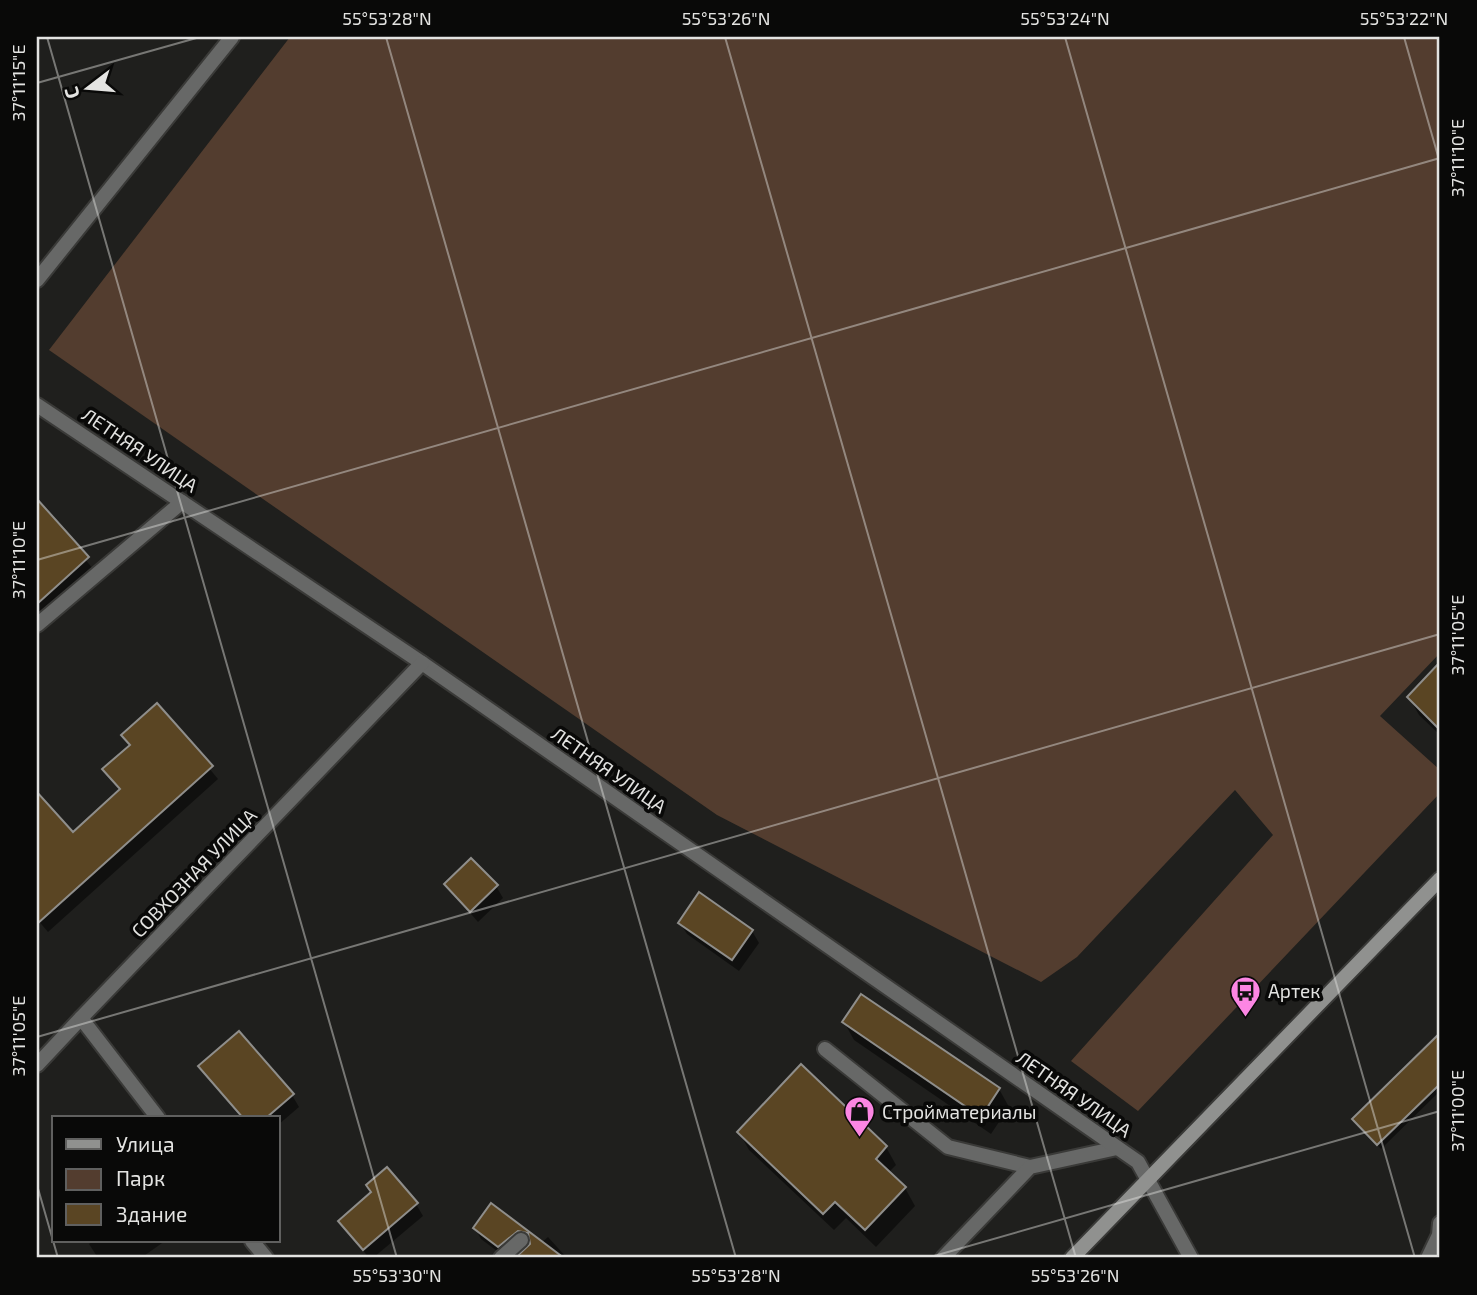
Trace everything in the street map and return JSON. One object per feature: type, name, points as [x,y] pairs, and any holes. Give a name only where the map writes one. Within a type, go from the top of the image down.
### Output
[{"type":"street","points":[[37,280],[232,37]]},
{"type":"street","name":"ЛЕТНЯЯ УЛИЦА","points":[[37,404],[422,663],[1138,1163],[1191,1258]]},
{"type":"street","points":[[37,625],[182,502]]},
{"type":"street","name":"СОВХОЗНАЯ УЛИЦА","points":[[37,1065],[422,663]]},
{"type":"street","points":[[1072,1258],[1440,879]]},
{"type":"street","points":[[81,1018],[156,1116]]},
{"type":"street","points":[[825,1049],[948,1147],[1030,1167],[1117,1149]]},
{"type":"street","points":[[943,1258],[1030,1167]]},
{"type":"street","points":[[1427,1258],[1439,1235],[1440,1223]]},
{"type":"street","points":[[501,1258],[521,1240]]},
{"type":"street","points":[[253,1242],[266,1258]]},
{"type":"green space","points":[[290,37],[1440,37],[1440,653],[1380,716],[1440,770],[1440,793],[1138,1111],[1071,1061],[1273,835],[1235,790],[1077,957],[1041,982],[717,815],[49,350]]},
{"type":"building","points":[[37,499],[89,557],[37,604]]},
{"type":"building","points":[[1440,662],[1440,730],[1407,697]]},
{"type":"building","points":[[157,703],[213,766],[37,924],[37,792],[73,832],[120,789],[102,769],[130,745],[121,735]]},
{"type":"building","points":[[471,858],[498,885],[470,912],[444,884]]},
{"type":"building","points":[[699,892],[753,930],[732,960],[678,923]]},
{"type":"building","points":[[861,994],[1000,1088],[981,1117],[842,1022]]},
{"type":"building","points":[[239,1031],[294,1094],[268,1116],[241,1116],[198,1066]]},
{"type":"building","points":[[1440,1033],[1440,1084],[1377,1145],[1352,1119]]},
{"type":"building","points":[[801,1064],[887,1146],[876,1159],[906,1187],[865,1230],[835,1202],[823,1214],[737,1132]]},
{"type":"building","points":[[387,1167],[418,1203],[363,1250],[338,1221],[371,1192],[366,1185]]},
{"type":"building","points":[[491,1203],[564,1258],[515,1258],[530,1244],[528,1233],[518,1231],[498,1247],[473,1228]]},
{"type":"place","name":"Артек","points":[[1245,1018]]},
{"type":"place","name":"Стройматериалы","points":[[859,1139]]}]
